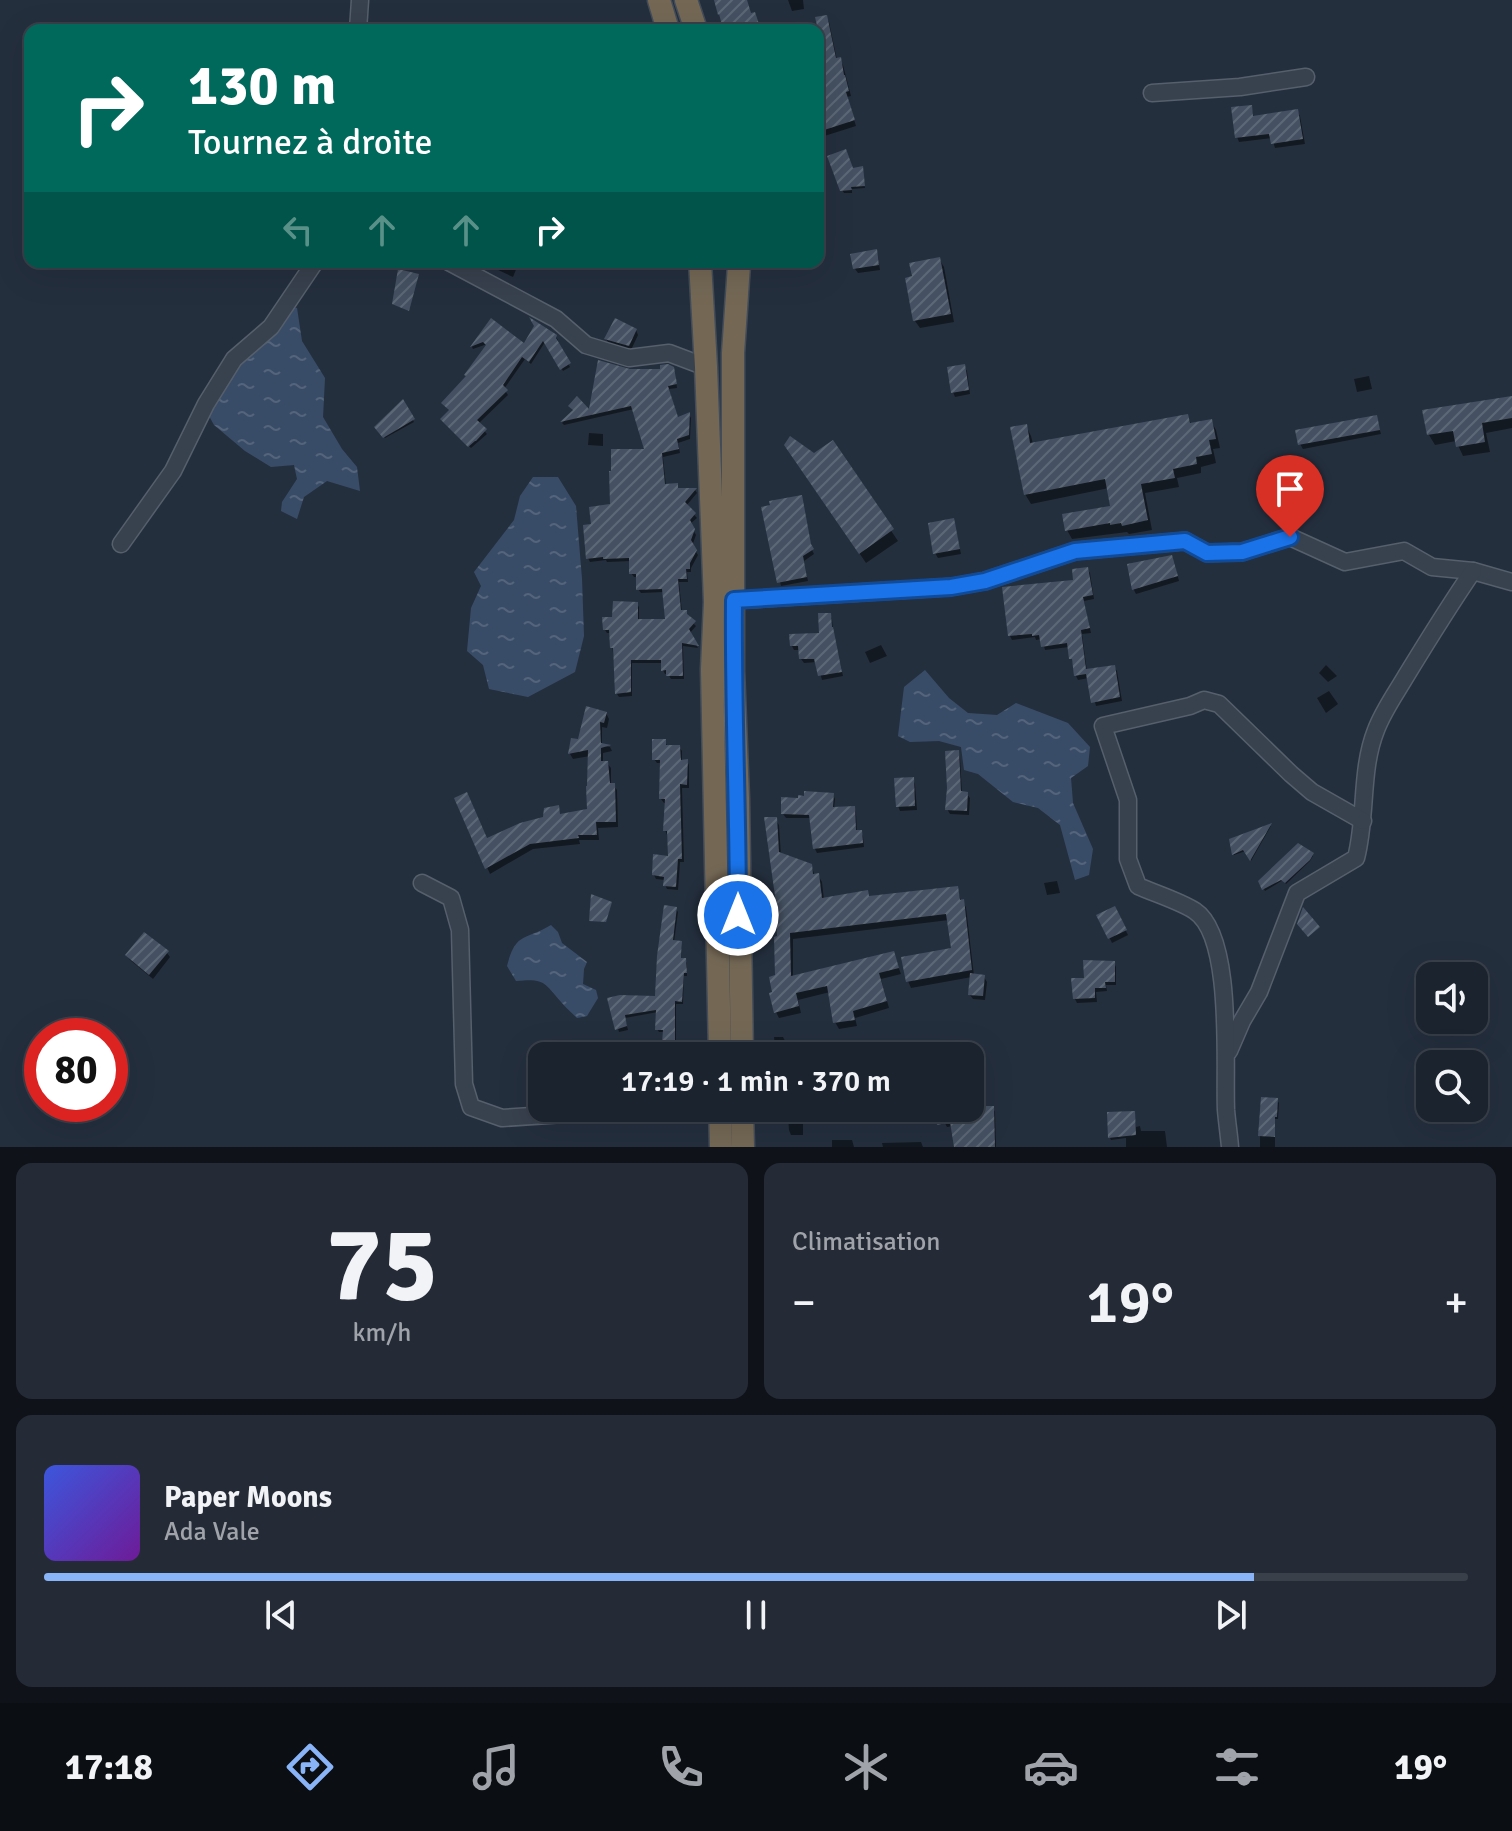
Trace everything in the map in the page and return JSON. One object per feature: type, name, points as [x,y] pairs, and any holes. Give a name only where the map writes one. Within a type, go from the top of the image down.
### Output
[{"type":"highway","points":[[686,0],[694,24]]},
{"type":"highway","points":[[659,1],[666,24]]},
{"type":"highway","points":[[700,268],[724,601],[733,670],[742,1042]]},
{"type":"highway","points":[[720,1042],[712,669],[724,601],[733,353],[743,268]]},
{"type":"highway","points":[[720,1122],[721,1147]]},
{"type":"highway","points":[[742,1122],[743,1147]]},
{"type":"street","points":[[358,24],[360,0]]},
{"type":"street","points":[[1152,93],[1240,87],[1306,77]]},
{"type":"street","points":[[121,544],[173,471],[206,404],[234,359],[271,327],[311,268]]},
{"type":"street","points":[[460,268],[556,319],[586,345],[629,358],[669,353],[706,367]]},
{"type":"street","points":[[724,601],[951,587],[985,581],[1075,551],[1185,541],[1207,553],[1242,552],[1290,537],[1345,562],[1404,551],[1432,567],[1473,571],[1512,582]]},
{"type":"street","points":[[1227,1056],[1259,992],[1297,893],[1356,858],[1369,756],[1376,730],[1387,707],[1473,571]]},
{"type":"street","points":[[1230,1147],[1226,1109],[1226,1016],[1220,966],[1212,935],[1197,912],[1138,886],[1128,859],[1128,800],[1103,726],[1204,700],[1219,704],[1262,748],[1312,792],[1363,821]]},
{"type":"street","points":[[422,883],[451,898],[460,930],[464,1084],[471,1107],[502,1118],[528,1116]]},
{"type":"water","points":[[291,307],[297,308],[302,341],[325,378],[323,417],[357,467],[360,491],[327,481],[304,497],[297,519],[281,511],[282,502],[297,479],[294,465],[271,467],[245,451],[214,425],[208,414],[235,370]]},
{"type":"water","points":[[533,477],[558,477],[576,506],[584,636],[575,672],[528,697],[489,689],[483,665],[467,651],[471,608],[481,586],[474,572],[514,520],[520,496]]},
{"type":"water","points":[[925,670],[949,698],[968,713],[997,715],[1016,703],[1068,723],[1090,747],[1088,766],[1071,778],[1073,803],[1093,849],[1089,875],[1075,880],[1060,825],[1038,808],[1013,802],[978,774],[964,770],[961,747],[939,741],[910,742],[898,736],[904,687]]},
{"type":"water","points":[[551,925],[562,943],[587,962],[583,984],[596,990],[598,998],[587,1016],[577,1018],[544,983],[516,981],[507,966],[518,942]]},
{"type":"building","points":[[714,0],[747,0],[759,24],[722,24]]},
{"type":"building","points":[[827,15],[836,58],[841,57],[849,91],[846,92],[855,120],[824,130],[824,24],[817,24],[815,17]]},
{"type":"building","points":[[1252,105],[1253,116],[1298,109],[1303,139],[1271,144],[1269,134],[1235,138],[1231,107]]},
{"type":"building","points":[[846,149],[853,168],[863,166],[865,186],[840,191],[827,156]]},
{"type":"building","points":[[877,249],[879,265],[853,269],[850,254]]},
{"type":"building","points":[[940,257],[951,314],[913,321],[905,278],[912,276],[909,263]]},
{"type":"building","points":[[398,269],[419,274],[409,311],[392,304]]},
{"type":"building","points":[[529,317],[557,335],[571,363],[560,370],[543,341],[529,362],[522,357],[503,385],[508,390],[477,420],[487,429],[468,447],[440,419],[449,410],[441,403],[466,376],[486,345],[483,342],[470,347],[491,318],[524,343],[534,326]]},
{"type":"building","points":[[615,318],[637,329],[629,346],[604,339]]},
{"type":"building","points":[[598,360],[630,369],[660,369],[660,365],[668,364],[674,367],[677,384],[668,386],[678,417],[690,412],[689,435],[677,439],[679,449],[662,453],[665,484],[678,483],[678,488],[697,488],[685,502],[696,513],[690,520],[695,529],[691,540],[697,550],[690,569],[686,569],[687,579],[678,579],[681,610],[687,610],[687,614],[696,621],[689,629],[699,646],[682,643],[683,676],[666,676],[666,670],[661,671],[661,660],[631,660],[631,692],[615,694],[613,648],[610,648],[609,630],[603,630],[602,617],[612,617],[613,601],[638,602],[638,619],[665,619],[662,589],[636,590],[636,574],[629,574],[629,558],[586,559],[583,525],[591,524],[589,507],[610,504],[611,449],[644,449],[631,406],[560,422],[573,410],[568,406],[577,396],[589,409]]},
{"type":"building","points":[[965,364],[969,390],[951,393],[947,367]]},
{"type":"building","points":[[1512,396],[1512,418],[1482,423],[1485,442],[1456,447],[1453,431],[1427,435],[1422,410]]},
{"type":"building","points":[[403,399],[415,419],[383,438],[374,427]]},
{"type":"building","points":[[1188,414],[1190,423],[1212,419],[1216,439],[1209,440],[1212,454],[1196,457],[1197,464],[1173,469],[1175,478],[1141,484],[1148,520],[1122,526],[1121,523],[1110,523],[1065,531],[1062,514],[1110,506],[1105,479],[1024,495],[1010,427],[1027,424],[1030,443]]},
{"type":"building","points":[[1377,415],[1380,430],[1298,445],[1295,430]]},
{"type":"building","points":[[790,436],[814,453],[833,440],[894,529],[859,554],[784,445]]},
{"type":"building","points":[[802,495],[814,549],[803,556],[807,577],[777,583],[761,507],[770,505],[769,501]]},
{"type":"building","points":[[954,518],[960,549],[933,554],[928,523]]},
{"type":"building","points":[[1172,555],[1178,576],[1132,590],[1127,564]]},
{"type":"building","points":[[1088,567],[1093,595],[1083,597],[1090,628],[1081,630],[1086,669],[1115,665],[1120,697],[1091,703],[1086,674],[1074,676],[1067,643],[1041,647],[1039,635],[1008,636],[1002,587],[1073,580],[1072,569]]},
{"type":"building","points":[[818,613],[831,613],[842,672],[818,676],[814,659],[799,659],[798,646],[790,646],[789,634],[819,633]]},
{"type":"building","points":[[586,706],[607,712],[604,723],[600,722],[601,743],[611,745],[601,748],[601,761],[608,761],[610,783],[615,783],[616,822],[596,822],[597,835],[578,835],[579,838],[530,844],[485,869],[454,798],[467,792],[487,838],[520,823],[543,817],[544,808],[559,805],[560,814],[587,809],[588,750],[568,754],[571,738],[578,739]]},
{"type":"building","points":[[652,739],[666,739],[666,745],[680,745],[681,760],[688,759],[687,785],[680,784],[682,859],[678,859],[676,887],[663,886],[664,877],[652,875],[653,854],[668,856],[667,831],[663,831],[665,799],[659,799],[660,760],[652,760]]},
{"type":"building","points":[[959,750],[961,791],[968,792],[967,811],[945,810],[945,751]]},
{"type":"building","points":[[914,777],[915,806],[896,807],[894,778]]},
{"type":"building","points":[[804,791],[834,793],[833,807],[855,806],[856,830],[862,830],[863,843],[813,849],[809,815],[781,814],[781,797],[798,798],[798,795],[804,796]]},
{"type":"building","points":[[764,817],[777,817],[779,852],[812,864],[813,874],[819,873],[822,898],[868,890],[869,896],[958,886],[960,900],[964,899],[972,970],[906,982],[901,957],[951,948],[946,914],[790,933],[791,976],[894,951],[899,968],[879,973],[887,1001],[853,1011],[855,1020],[833,1023],[827,986],[796,993],[799,1006],[774,1013],[769,977],[775,975],[775,896]]},
{"type":"building","points":[[1272,823],[1250,861],[1243,850],[1232,855],[1229,839]]},
{"type":"building","points":[[1298,843],[1314,853],[1310,860],[1285,883],[1281,880],[1262,890],[1258,881]]},
{"type":"building","points":[[591,894],[612,902],[606,922],[589,921]]},
{"type":"building","points":[[664,905],[677,907],[673,940],[682,941],[681,958],[686,958],[687,973],[684,973],[682,1002],[675,1001],[675,1042],[662,1042],[663,1030],[655,1030],[656,1010],[625,1015],[627,1026],[615,1030],[607,998],[620,995],[655,996]]},
{"type":"building","points":[[1115,906],[1127,930],[1108,939],[1096,915]]},
{"type":"building","points":[[1303,907],[1320,927],[1308,937],[1297,924]]},
{"type":"building","points":[[144,932],[169,951],[149,975],[125,955]]},
{"type":"building","points":[[1083,960],[1115,961],[1115,982],[1105,982],[1106,988],[1095,988],[1095,998],[1073,999],[1071,978],[1084,978]]},
{"type":"building","points":[[970,973],[985,975],[983,996],[968,995]]},
{"type":"building","points":[[1261,1097],[1278,1098],[1275,1137],[1258,1136]]},
{"type":"building","points":[[984,1106],[994,1106],[995,1147],[954,1147],[950,1122],[984,1122]]},
{"type":"building","points":[[1135,1111],[1136,1135],[1108,1138],[1107,1112]]},
{"type":"route","points":[[738,915],[734,600],[951,587],[985,581],[1075,551],[1185,541],[1207,553],[1242,552],[1290,537]]}]
